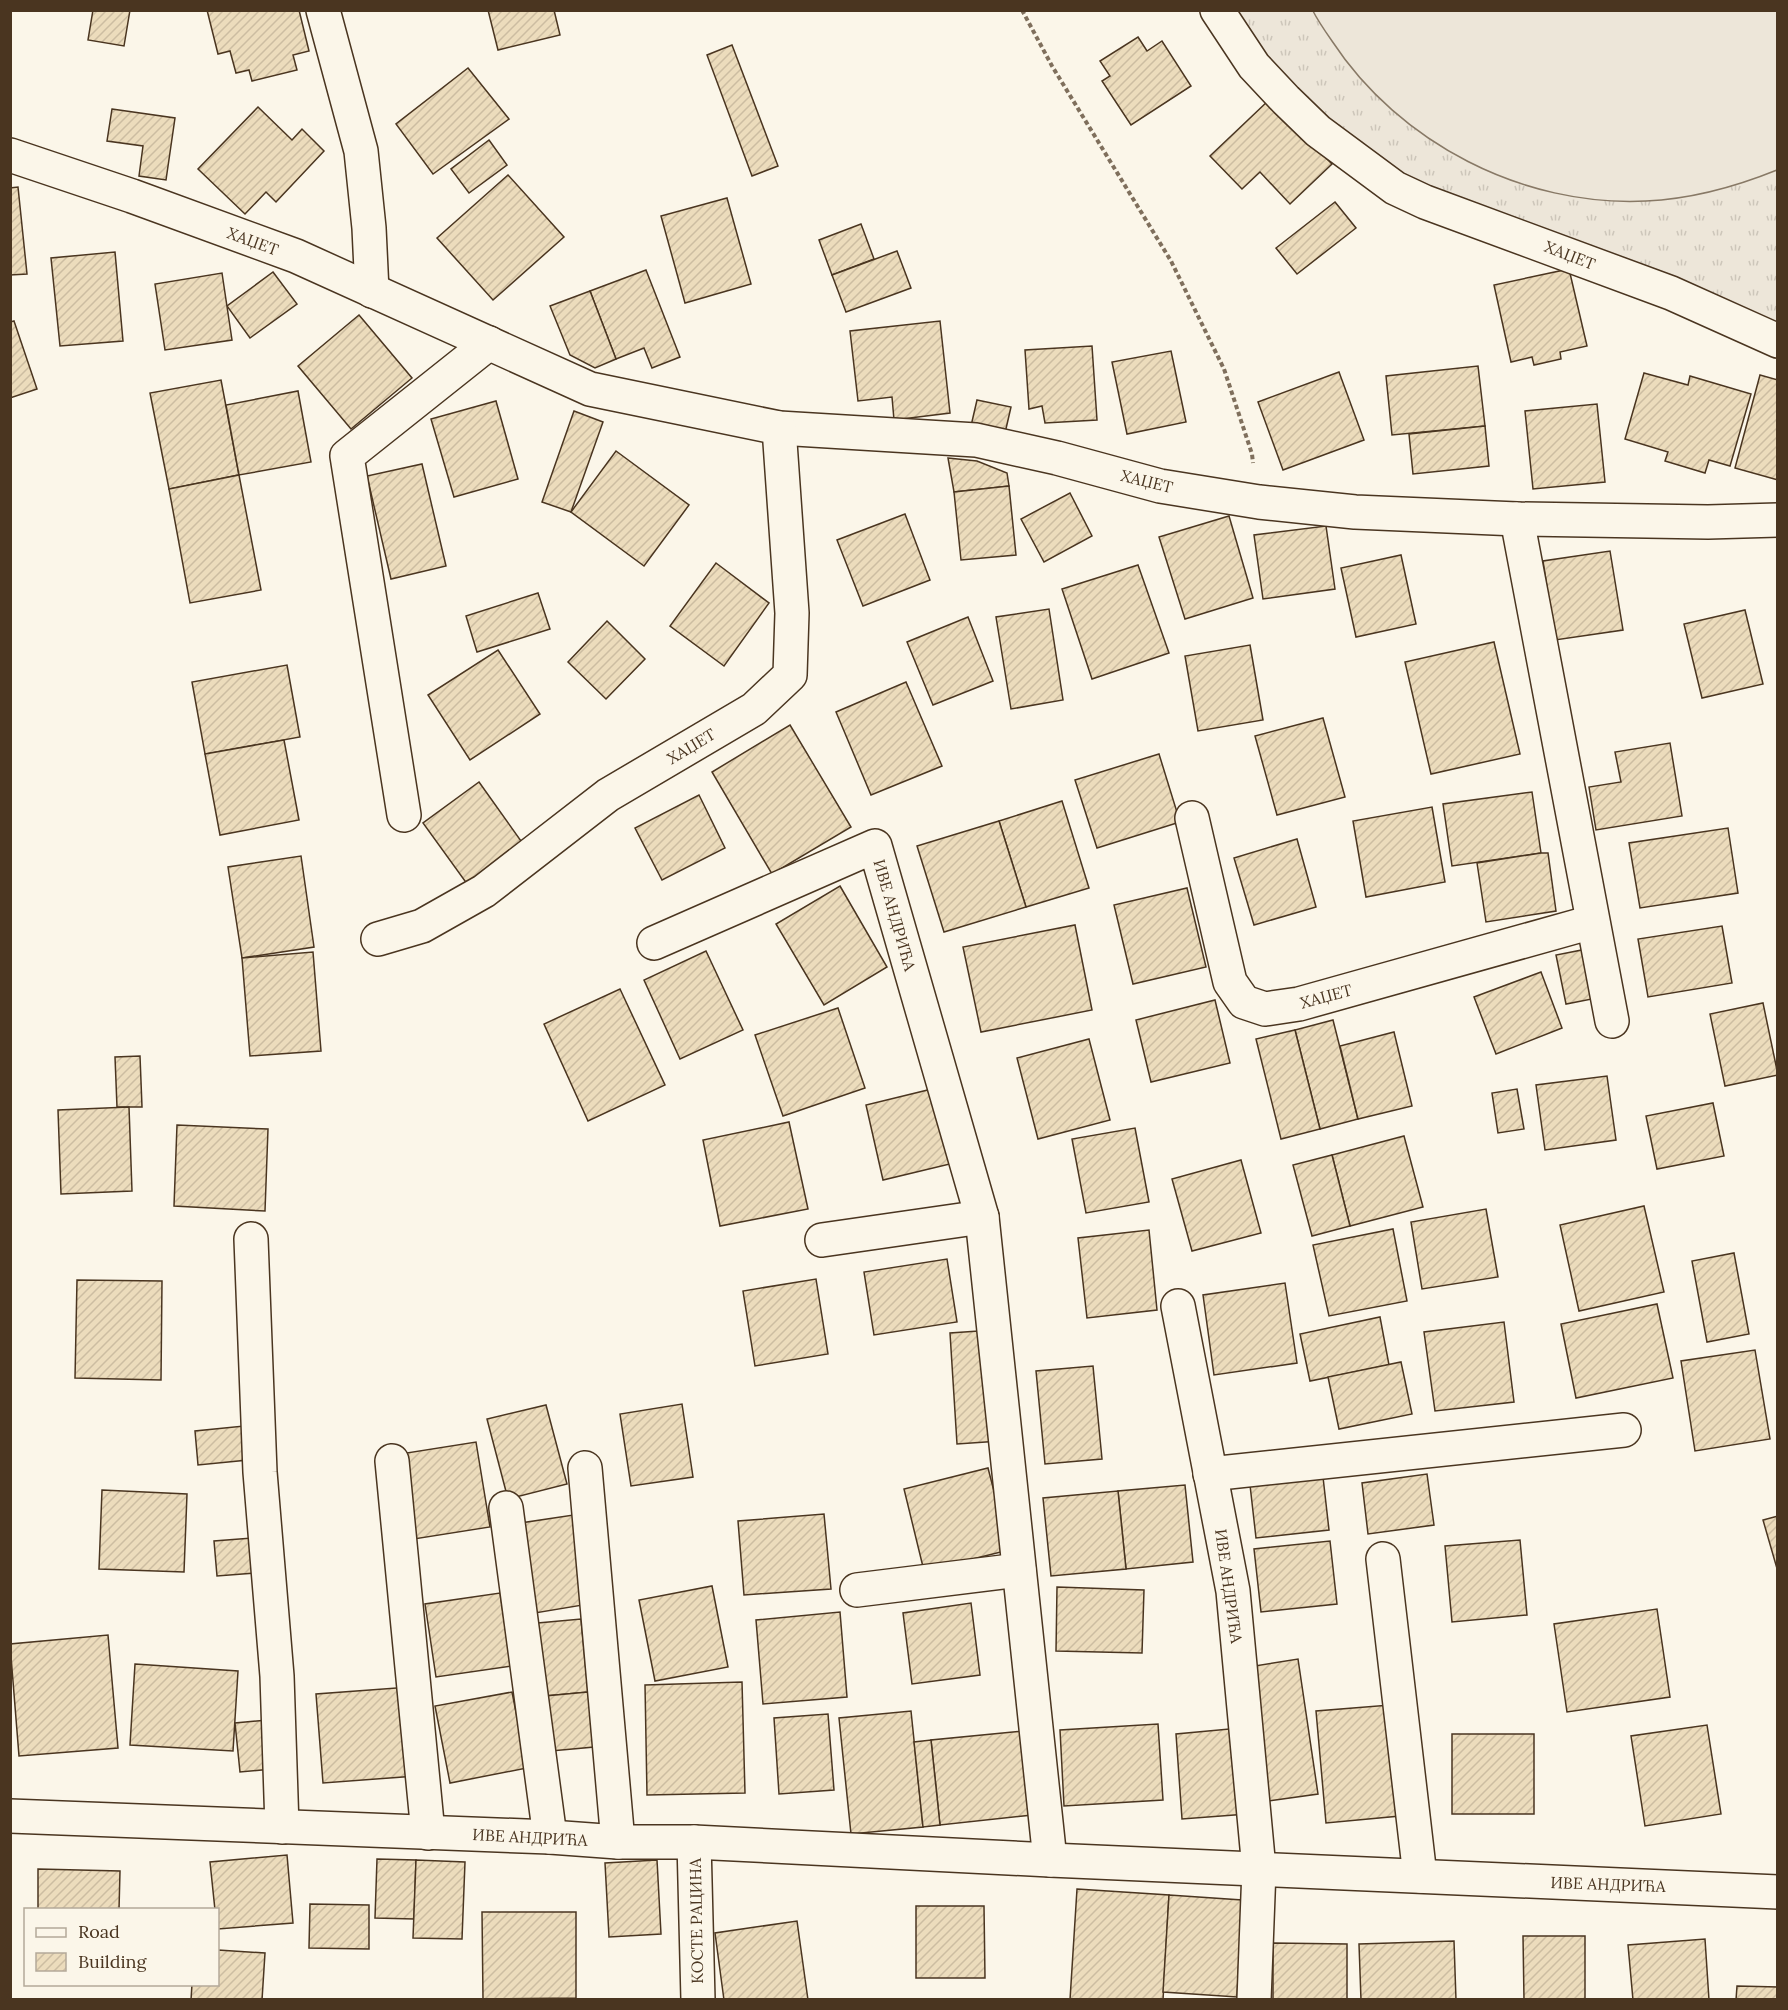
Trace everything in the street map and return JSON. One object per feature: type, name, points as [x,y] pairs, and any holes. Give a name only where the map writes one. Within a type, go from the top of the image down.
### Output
[{"type":"street","points":[[323,10],[361,151],[369,228],[372,291]]},
{"type":"street","name":"ХАЏЕТ","points":[[1217,10],[1254,66],[1286,100],[1318,131],[1395,188],[1425,202],[1671,293],[1778,341]]},
{"type":"street","name":"ХАЏЕТ","points":[[10,154],[296,256],[590,389],[779,428],[976,440],[1057,458],[1160,486],[1259,502],[1355,512],[1516,519],[1708,522],[1778,520]]},
{"type":"street","points":[[404,815],[347,456],[489,343]]},
{"type":"street","name":"ХАЏЕТ","points":[[378,939],[422,926],[484,891],[608,795],[754,709],[790,675],[792,613],[779,428]]},
{"type":"street","points":[[1516,519],[1612,1021]]},
{"type":"street","name":"ХАЏЕТ","points":[[1192,818],[1230,982],[1244,1002],[1265,1009],[1299,1004],[1592,922]]},
{"type":"street","name":"ИВЕ АНДРИЋА","points":[[654,943],[875,846],[982,1217],[1050,1860]]},
{"type":"street","points":[[822,1240],[982,1217]]},
{"type":"street","points":[[251,1239],[260,1472],[277,1676],[282,1827]]},
{"type":"street","name":"ИВЕ АНДРИЋА","points":[[1178,1306],[1233,1591],[1259,1869],[1254,2000]]},
{"type":"street","points":[[1210,1474],[1624,1430]]},
{"type":"street","points":[[392,1461],[428,1833]]},
{"type":"street","points":[[585,1468],[618,1842]]},
{"type":"street","points":[[506,1508],[550,1837]]},
{"type":"street","points":[[1383,1559],[1420,1876]]},
{"type":"street","points":[[857,1590],[1019,1570]]},
{"type":"street","name":"ИВЕ АНДРИЋА","points":[[10,1816],[550,1837],[618,1842],[694,1842],[1778,1892]]},
{"type":"street","name":"КОСТЕ РАЦИНА","points":[[694,1842],[698,2000]]},
{"type":"path","points":[[1022,10],[1052,66],[1171,261],[1224,369],[1252,454],[1259,502]]},
{"type":"green space","points":[[1217,11],[1777,11],[1777,341],[1395,188]]},
{"type":"green space","points":[[1313,11],[1777,11],[1777,170],[1713,191],[1680,198],[1646,201],[1600,200],[1554,193],[1510,180],[1468,162],[1428,138],[1392,110],[1360,77],[1332,41]]},
{"type":"building","points":[[93,10],[130,10],[124,46],[88,40]]},
{"type":"building","points":[[207,10],[299,10],[309,51],[293,55],[297,70],[252,81],[249,70],[236,73],[230,51],[218,54]]},
{"type":"building","points":[[488,10],[554,10],[560,35],[498,50]]},
{"type":"building","points":[[1138,37],[1147,51],[1162,41],[1191,86],[1131,125],[1102,81],[1110,76],[1100,61]]},
{"type":"building","points":[[732,45],[778,166],[752,176],[707,55]]},
{"type":"building","points":[[468,68],[509,119],[433,174],[396,124]]},
{"type":"building","points":[[1269,100],[1332,164],[1290,204],[1260,172],[1242,189],[1210,156]]},
{"type":"building","points":[[258,107],[292,140],[302,129],[324,151],[276,202],[266,192],[245,214],[198,169]]},
{"type":"building","points":[[112,109],[175,118],[166,180],[139,176],[143,146],[107,141]]},
{"type":"building","points":[[489,140],[507,165],[469,193],[451,169]]},
{"type":"building","points":[[508,175],[564,237],[493,300],[437,238]]},
{"type":"building","points":[[18,187],[27,274],[10,275],[10,188]]},
{"type":"building","points":[[727,198],[751,284],[685,303],[661,216]]},
{"type":"building","points":[[1335,202],[1356,228],[1297,274],[1276,248]]},
{"type":"building","points":[[861,224],[874,259],[832,275],[819,240]]},
{"type":"building","points":[[897,251],[911,288],[846,312],[832,275]]},
{"type":"building","points":[[115,252],[123,341],[60,346],[51,258]]},
{"type":"building","points":[[1569,269],[1587,346],[1560,352],[1561,359],[1534,365],[1532,357],[1511,362],[1494,285]]},
{"type":"building","points":[[646,270],[680,357],[652,368],[644,348],[616,359],[590,291]]},
{"type":"building","points":[[273,272],[297,304],[250,338],[227,306]]},
{"type":"building","points":[[222,273],[232,340],[165,350],[155,284]]},
{"type":"building","points":[[590,291],[616,359],[595,368],[570,355],[550,306]]},
{"type":"building","points":[[359,315],[412,378],[351,429],[298,366]]},
{"type":"building","points":[[14,321],[37,389],[10,398],[10,322]]},
{"type":"building","points":[[940,321],[950,413],[894,420],[892,397],[858,401],[850,331]]},
{"type":"building","points":[[1092,346],[1097,420],[1045,423],[1042,406],[1029,409],[1025,350]]},
{"type":"building","points":[[1171,351],[1186,422],[1127,434],[1112,362]]},
{"type":"building","points":[[1478,366],[1485,426],[1392,435],[1386,376]]},
{"type":"building","points":[[1339,372],[1364,440],[1283,470],[1258,402]]},
{"type":"building","points":[[1644,373],[1688,385],[1690,376],[1751,394],[1730,466],[1709,460],[1705,473],[1665,461],[1668,452],[1625,439]]},
{"type":"building","points":[[1760,375],[1778,380],[1778,480],[1735,468]]},
{"type":"building","points":[[221,380],[239,475],[169,489],[150,393]]},
{"type":"building","points":[[298,391],[311,462],[239,475],[226,405]]},
{"type":"building","points":[[977,400],[1011,407],[1005,433],[971,426]]},
{"type":"building","points":[[496,401],[518,479],[454,497],[431,419]]},
{"type":"building","points":[[1597,404],[1605,482],[1533,489],[1525,411]]},
{"type":"building","points":[[574,411],[603,422],[571,512],[542,502]]},
{"type":"building","points":[[1485,426],[1489,466],[1413,474],[1409,434]]},
{"type":"building","points":[[616,451],[689,505],[644,566],[571,512]]},
{"type":"building","points":[[948,458],[977,461],[1007,473],[1009,486],[954,492]]},
{"type":"building","points":[[422,464],[446,566],[391,579],[367,476]]},
{"type":"building","points":[[239,475],[261,590],[190,603],[169,489]]},
{"type":"building","points":[[1009,486],[1016,555],[961,560],[954,492]]},
{"type":"building","points":[[1070,493],[1092,536],[1044,562],[1021,519]]},
{"type":"building","points":[[905,514],[930,580],[863,606],[837,540]]},
{"type":"building","points":[[1229,516],[1253,598],[1185,619],[1159,537]]},
{"type":"building","points":[[1326,526],[1335,589],[1263,599],[1254,535]]},
{"type":"building","points":[[1610,551],[1623,630],[1555,640],[1543,561]]},
{"type":"building","points":[[1401,555],[1416,624],[1356,637],[1341,568]]},
{"type":"building","points":[[716,563],[769,603],[724,666],[670,626]]},
{"type":"building","points":[[1138,565],[1169,653],[1092,679],[1062,589]]},
{"type":"building","points":[[538,593],[550,629],[477,652],[466,616]]},
{"type":"building","points":[[1049,609],[1063,700],[1011,709],[996,617]]},
{"type":"building","points":[[1745,610],[1763,684],[1702,698],[1684,624]]},
{"type":"building","points":[[968,617],[993,681],[933,705],[907,642]]},
{"type":"building","points":[[607,621],[645,659],[606,699],[568,662]]},
{"type":"building","points":[[1494,642],[1520,754],[1431,774],[1405,662]]},
{"type":"building","points":[[1250,645],[1263,720],[1198,731],[1185,656]]},
{"type":"building","points":[[498,650],[540,714],[470,760],[428,695]]},
{"type":"building","points":[[287,665],[300,737],[205,754],[192,682]]},
{"type":"building","points":[[906,682],[942,766],[871,795],[836,712]]},
{"type":"building","points":[[1323,718],[1345,797],[1277,815],[1255,736]]},
{"type":"building","points":[[790,725],[851,827],[772,874],[712,772]]},
{"type":"building","points":[[284,740],[299,820],[220,835],[205,754]]},
{"type":"building","points":[[1670,743],[1682,816],[1596,830],[1589,787],[1621,782],[1615,752]]},
{"type":"building","points":[[1159,754],[1180,822],[1097,848],[1075,780]]},
{"type":"building","points":[[479,782],[526,848],[470,888],[423,823]]},
{"type":"building","points":[[1532,792],[1541,853],[1452,866],[1443,804]]},
{"type":"building","points":[[699,795],[725,848],[662,880],[635,828]]},
{"type":"building","points":[[1062,801],[1089,888],[1026,907],[999,821]]},
{"type":"building","points":[[1432,807],[1445,882],[1366,897],[1353,821]]},
{"type":"building","points":[[999,821],[1026,907],[944,932],[917,846]]},
{"type":"building","points":[[1728,828],[1738,893],[1640,908],[1629,843]]},
{"type":"building","points":[[1297,839],[1316,907],[1254,925],[1234,858]]},
{"type":"building","points":[[1548,853],[1556,911],[1486,922],[1477,863]]},
{"type":"building","points":[[301,856],[314,947],[242,958],[228,867]]},
{"type":"building","points":[[840,886],[887,967],[824,1005],[776,924]]},
{"type":"building","points":[[1187,888],[1206,967],[1133,984],[1114,905]]},
{"type":"building","points":[[1075,925],[1092,1010],[981,1032],[963,947]]},
{"type":"building","points":[[1722,926],[1732,983],[1648,997],[1638,939]]},
{"type":"building","points":[[1582,950],[1592,999],[1566,1004],[1556,955]]},
{"type":"building","points":[[706,951],[743,1030],[680,1059],[644,980]]},
{"type":"building","points":[[313,952],[321,1051],[250,1056],[242,958]]},
{"type":"building","points":[[1541,972],[1562,1028],[1496,1054],[1474,997]]},
{"type":"building","points":[[620,989],[665,1085],[588,1121],[544,1024]]},
{"type":"building","points":[[1215,1000],[1230,1063],[1151,1082],[1136,1020]]},
{"type":"building","points":[[1763,1003],[1778,1075],[1725,1086],[1710,1014]]},
{"type":"building","points":[[838,1008],[865,1088],[783,1116],[755,1035]]},
{"type":"building","points":[[1333,1020],[1358,1119],[1320,1129],[1295,1030]]},
{"type":"building","points":[[1295,1030],[1320,1129],[1281,1139],[1256,1039]]},
{"type":"building","points":[[1394,1032],[1412,1106],[1358,1119],[1340,1046]]},
{"type":"building","points":[[1089,1039],[1110,1120],[1038,1139],[1017,1058]]},
{"type":"building","points":[[140,1056],[142,1107],[117,1107],[115,1057]]},
{"type":"building","points":[[1607,1076],[1616,1140],[1545,1150],[1536,1085]]},
{"type":"building","points":[[936,1088],[954,1163],[883,1180],[866,1105]]},
{"type":"building","points":[[1517,1089],[1524,1129],[1498,1133],[1492,1093]]},
{"type":"building","points":[[1713,1103],[1724,1156],[1657,1169],[1646,1116]]},
{"type":"building","points":[[129,1107],[132,1191],[61,1194],[58,1110]]},
{"type":"building","points":[[789,1122],[808,1209],[720,1226],[703,1140]]},
{"type":"building","points":[[177,1125],[268,1129],[265,1211],[174,1206]]},
{"type":"building","points":[[1135,1128],[1149,1202],[1086,1213],[1072,1139]]},
{"type":"building","points":[[1404,1136],[1423,1207],[1350,1226],[1332,1155]]},
{"type":"building","points":[[1332,1155],[1350,1226],[1312,1236],[1293,1165]]},
{"type":"building","points":[[1241,1160],[1261,1233],[1192,1251],[1172,1179]]},
{"type":"building","points":[[1644,1206],[1664,1292],[1579,1311],[1560,1225]]},
{"type":"building","points":[[1486,1209],[1498,1277],[1422,1289],[1411,1222]]},
{"type":"building","points":[[1393,1229],[1407,1301],[1329,1316],[1313,1245]]},
{"type":"building","points":[[1149,1230],[1157,1310],[1087,1318],[1078,1238]]},
{"type":"building","points":[[1734,1253],[1749,1334],[1707,1342],[1692,1261]]},
{"type":"building","points":[[947,1259],[957,1322],[874,1335],[864,1272]]},
{"type":"building","points":[[816,1279],[828,1354],[755,1366],[743,1291]]},
{"type":"building","points":[[77,1280],[162,1281],[161,1380],[75,1378]]},
{"type":"building","points":[[1285,1283],[1297,1363],[1214,1375],[1203,1295]]},
{"type":"building","points":[[1657,1304],[1673,1378],[1576,1398],[1561,1324]]},
{"type":"building","points":[[1380,1317],[1389,1365],[1310,1381],[1300,1334]]},
{"type":"building","points":[[1504,1322],[1514,1402],[1435,1411],[1424,1332]]},
{"type":"building","points":[[993,1330],[1000,1441],[957,1444],[950,1333]]},
{"type":"building","points":[[1755,1350],[1770,1439],[1695,1451],[1681,1361]]},
{"type":"building","points":[[1401,1362],[1412,1414],[1339,1429],[1328,1377]]},
{"type":"building","points":[[1093,1366],[1102,1459],[1045,1464],[1036,1371]]},
{"type":"building","points":[[682,1404],[693,1477],[631,1486],[620,1414]]},
{"type":"building","points":[[546,1405],[567,1484],[508,1499],[487,1419]]},
{"type":"building","points":[[244,1426],[248,1460],[198,1465],[195,1431]]},
{"type":"building","points":[[476,1442],[490,1527],[414,1539],[400,1454]]},
{"type":"building","points":[[988,1468],[1009,1550],[924,1571],[904,1489]]},
{"type":"building","points":[[1427,1474],[1434,1525],[1368,1534],[1362,1483]]},
{"type":"building","points":[[1323,1477],[1329,1530],[1256,1538],[1250,1485]]},
{"type":"building","points":[[1185,1485],[1193,1562],[1126,1569],[1118,1491]]},
{"type":"building","points":[[102,1490],[187,1494],[184,1572],[99,1569]]},
{"type":"building","points":[[1118,1491],[1126,1569],[1051,1576],[1043,1498]]},
{"type":"building","points":[[580,1514],[595,1603],[529,1614],[514,1524]]},
{"type":"building","points":[[824,1514],[831,1589],[744,1595],[738,1521]]},
{"type":"building","points":[[1778,1516],[1778,1572],[1763,1520]]},
{"type":"building","points":[[252,1538],[255,1573],[217,1576],[214,1541]]},
{"type":"building","points":[[1520,1540],[1527,1615],[1452,1622],[1445,1546]]},
{"type":"building","points":[[1330,1541],[1337,1604],[1261,1612],[1254,1549]]},
{"type":"building","points":[[712,1586],[728,1667],[655,1681],[639,1600]]},
{"type":"building","points":[[1057,1587],[1144,1590],[1142,1653],[1056,1651]]},
{"type":"building","points":[[500,1593],[511,1666],[436,1677],[425,1604]]},
{"type":"building","points":[[971,1603],[980,1675],[912,1684],[903,1613]]},
{"type":"building","points":[[1657,1609],[1670,1697],[1567,1712],[1554,1624]]},
{"type":"building","points":[[840,1612],[847,1697],[763,1704],[756,1620]]},
{"type":"building","points":[[581,1619],[588,1692],[534,1697],[527,1624]]},
{"type":"building","points":[[108,1635],[118,1748],[19,1756],[10,1644]]},
{"type":"building","points":[[1298,1659],[1318,1794],[1269,1801],[1248,1667]]},
{"type":"building","points":[[135,1664],[238,1671],[233,1751],[130,1745]]},
{"type":"building","points":[[742,1682],[745,1793],[647,1795],[645,1685]]},
{"type":"building","points":[[410,1687],[416,1776],[323,1783],[316,1694]]},
{"type":"building","points":[[512,1692],[527,1768],[450,1783],[435,1706]]},
{"type":"building","points":[[588,1692],[594,1747],[540,1752],[534,1697]]},
{"type":"building","points":[[1390,1705],[1400,1816],[1326,1823],[1316,1711]]},
{"type":"building","points":[[911,1711],[923,1827],[851,1834],[839,1718]]},
{"type":"building","points":[[828,1714],[834,1790],[779,1794],[774,1718]]},
{"type":"building","points":[[267,1720],[272,1769],[240,1772],[235,1723]]},
{"type":"building","points":[[1158,1724],[1163,1800],[1064,1806],[1060,1730]]},
{"type":"building","points":[[1707,1725],[1721,1814],[1645,1826],[1631,1736]]},
{"type":"building","points":[[1240,1728],[1247,1814],[1182,1819],[1176,1734]]},
{"type":"building","points":[[1023,1731],[1032,1815],[940,1825],[931,1740]]},
{"type":"building","points":[[1452,1734],[1534,1734],[1534,1814],[1452,1814]]},
{"type":"building","points":[[931,1740],[940,1825],[923,1827],[914,1742]]},
{"type":"building","points":[[287,1855],[293,1923],[219,1929],[219,1908],[215,1908],[210,1862]]},
{"type":"building","points":[[377,1859],[416,1860],[414,1919],[375,1918]]},
{"type":"building","points":[[416,1860],[465,1862],[462,1939],[413,1938]]},
{"type":"building","points":[[657,1860],[661,1934],[609,1937],[605,1863]]},
{"type":"building","points":[[38,1869],[120,1871],[119,1908],[38,1908]]},
{"type":"building","points":[[1077,1889],[1169,1895],[1163,2000],[1070,2000]]},
{"type":"building","points":[[1169,1895],[1242,1900],[1237,1997],[1163,1992]]},
{"type":"building","points":[[310,1904],[369,1905],[369,1949],[309,1948]]},
{"type":"building","points":[[916,1906],[984,1906],[985,1978],[916,1978]]},
{"type":"building","points":[[482,1912],[576,1912],[576,1998],[483,1999]]},
{"type":"building","points":[[797,1921],[808,2000],[724,2000],[715,1933]]},
{"type":"building","points":[[1523,1936],[1585,1936],[1585,2000],[1524,2000]]},
{"type":"building","points":[[1705,1939],[1709,2000],[1633,2000],[1628,1945]]},
{"type":"building","points":[[1454,1941],[1456,2000],[1361,2000],[1359,1944]]},
{"type":"building","points":[[1273,1943],[1347,1944],[1347,2000],[1273,2000]]},
{"type":"building","points":[[219,1950],[265,1953],[262,2000],[191,2000],[192,1986],[219,1986]]},
{"type":"building","points":[[1737,1986],[1778,1987],[1778,2000],[1736,2000]]}]
